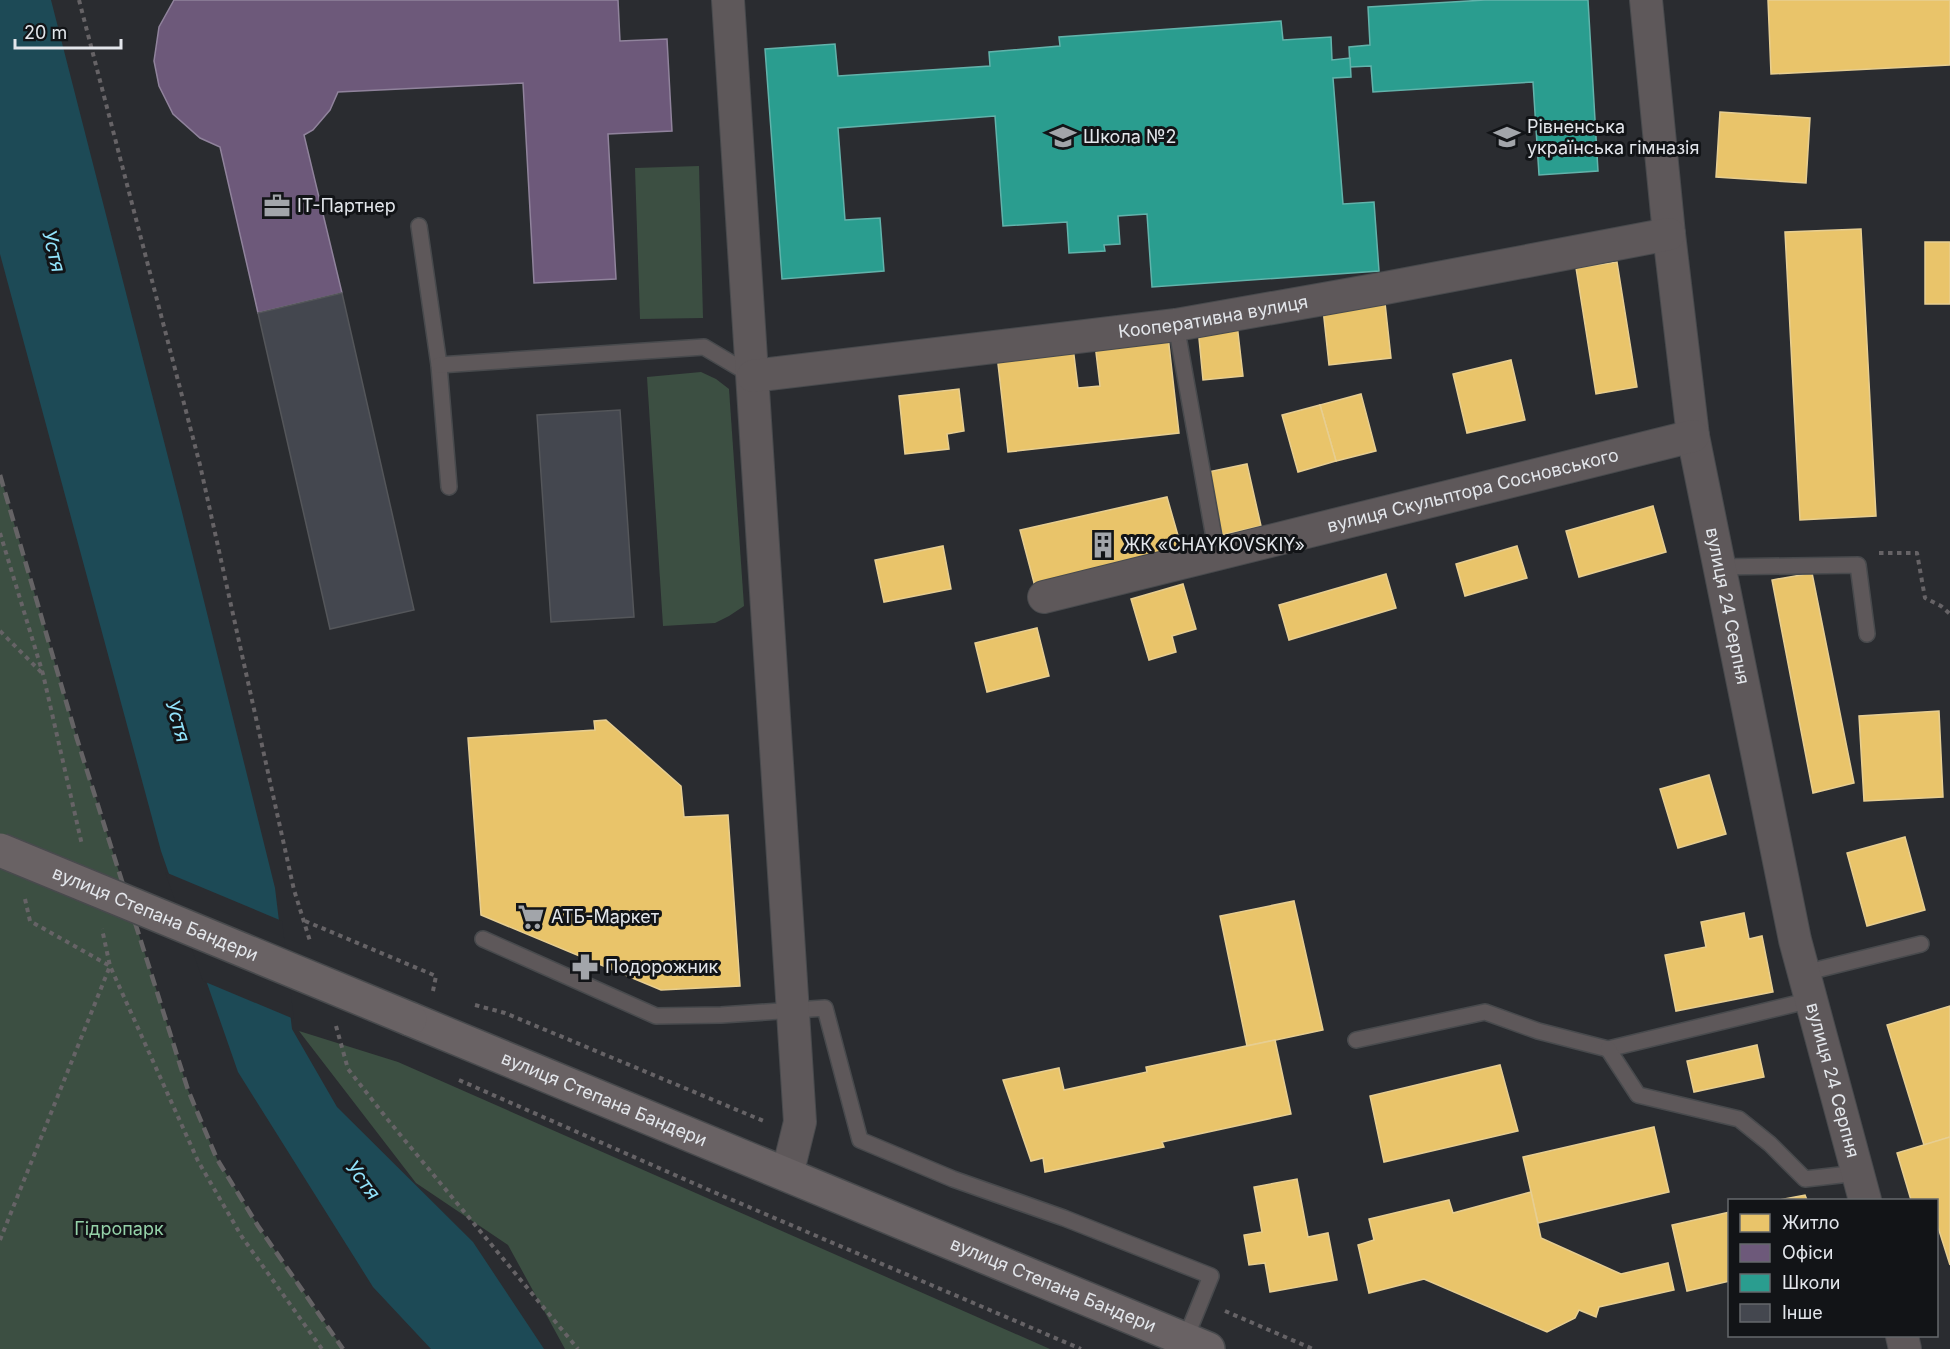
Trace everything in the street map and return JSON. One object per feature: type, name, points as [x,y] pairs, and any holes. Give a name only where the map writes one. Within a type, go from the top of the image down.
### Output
[{"type":"main road","name":"вулиця Степана Бандери","points":[[0,850],[1197,1344]]},
{"type":"street","points":[[728,0],[800,1122],[787,1175]]},
{"type":"street","name":"вулиця 24 Серпня","points":[[1646,0],[1669,234],[1693,436],[1795,940],[1862,1187]]},
{"type":"street","name":"Кооперативна вулиця","points":[[753,376],[1176,325],[1669,234]]},
{"type":"street","name":"вулиця Скульптора Сосновського","points":[[1044,597],[1693,436]]},
{"type":"lane","points":[[419,226],[439,365],[449,487]]},
{"type":"lane","points":[[1176,325],[1217,554]]},
{"type":"lane","points":[[439,365],[704,347],[753,376]]},
{"type":"lane","points":[[1719,567],[1858,565],[1867,634]]},
{"type":"lane","points":[[483,939],[656,1016],[721,1015],[825,1008],[860,1140],[952,1179],[1064,1218],[1211,1276],[1197,1344]]},
{"type":"lane","points":[[1356,1040],[1485,1012],[1538,1031],[1608,1049],[1808,987],[1921,944]]},
{"type":"lane","points":[[1608,1049],[1638,1095],[1739,1119],[1770,1144],[1805,1179],[1862,1187]]},
{"type":"path","points":[[79,0],[200,465],[294,890],[311,944]]},
{"type":"path","points":[[1941,606],[1950,614]]},
{"type":"path","points":[[0,631],[43,674]]},
{"type":"path","points":[[24,895],[30,921],[110,966],[198,1161],[242,1237],[322,1349]]},
{"type":"path","points":[[304,921],[436,976],[432,995]]},
{"type":"path","points":[[335,1023],[348,1069],[578,1349]]},
{"type":"path","points":[[455,1078],[709,1190],[1081,1349]]},
{"type":"green space","points":[[699,166],[703,318],[640,319],[635,168]]},
{"type":"green space","points":[[701,372],[716,379],[729,389],[744,606],[715,623],[663,626],[647,377]]},
{"type":"green space","name":"Гідропарк","points":[[0,475],[77,739],[188,1090],[217,1159],[258,1226],[343,1349],[0,1349]]},
{"type":"green space","points":[[299,1031],[398,1062],[1050,1349],[565,1349],[508,1245],[416,1183]]},
{"type":"water","name":"Устя","points":[[0,0],[51,0],[179,500],[275,888],[292,1029],[337,1107],[473,1242],[544,1349],[431,1349],[373,1287],[238,1072],[161,851],[0,254]]},
{"type":"pier","points":[[165,872],[282,921],[294,1019],[203,981]]},
{"type":"building: Житло","points":[[1768,0],[1950,0],[1950,65],[1771,74]]},
{"type":"building: Житло","points":[[1720,112],[1810,118],[1806,183],[1716,177]]},
{"type":"building: Житло","points":[[1861,229],[1876,516],[1800,520],[1785,232]]},
{"type":"building: Житло","points":[[1925,242],[1950,242],[1950,304],[1925,304]]},
{"type":"building: Житло","points":[[1617,262],[1637,387],[1596,394],[1576,268]]},
{"type":"building: Житло","points":[[1385,303],[1391,358],[1329,365],[1323,309]]},
{"type":"building: Житло","points":[[1237,324],[1243,376],[1203,380],[1198,328]]},
{"type":"building: Житло","points":[[1168,336],[1179,433],[1008,452],[997,355],[1073,347],[1078,388],[1100,386],[1095,344]]},
{"type":"building: Житло","points":[[1511,360],[1525,420],[1467,433],[1453,374]]},
{"type":"building: Житло","points":[[959,389],[964,431],[947,434],[949,449],[905,454],[899,396]]},
{"type":"building: Житло","points":[[1361,394],[1376,451],[1336,461],[1320,405]]},
{"type":"building: Житло","points":[[1320,405],[1336,461],[1298,472],[1282,415]]},
{"type":"building: Житло","points":[[1247,464],[1261,526],[1222,535],[1208,472]]},
{"type":"building: Житло","name":"ЖК «CHAYKOVSKIY»","points":[[1167,497],[1185,560],[1037,594],[1020,530]]},
{"type":"building: Житло","points":[[1653,506],[1666,552],[1579,577],[1566,531]]},
{"type":"building: Житло","points":[[943,546],[951,589],[884,602],[875,560]]},
{"type":"building: Житло","points":[[1517,546],[1527,578],[1465,596],[1456,564]]},
{"type":"building: Житло","points":[[1812,573],[1854,783],[1813,793],[1772,580]]},
{"type":"building: Житло","points":[[1386,574],[1396,608],[1289,640],[1279,605]]},
{"type":"building: Житло","points":[[1183,584],[1196,629],[1172,636],[1176,652],[1149,660],[1131,599]]},
{"type":"building: Житло","points":[[1037,628],[1049,676],[987,692],[975,643]]},
{"type":"building: Житло","points":[[1939,711],[1943,797],[1864,801],[1859,716]]},
{"type":"building: Житло","points":[[606,720],[681,786],[684,817],[728,815],[740,986],[661,990],[481,915],[468,738],[595,730],[594,721]]},
{"type":"building: Житло","points":[[1709,775],[1726,834],[1678,848],[1660,789]]},
{"type":"building: Житло","points":[[1905,837],[1925,910],[1867,926],[1847,853]]},
{"type":"building: Житло","points":[[1294,901],[1323,1030],[1247,1046],[1220,916]]},
{"type":"building: Житло","points":[[1744,913],[1749,939],[1762,936],[1773,992],[1676,1011],[1665,955],[1706,947],[1701,922]]},
{"type":"building: Житло","points":[[1950,1006],[1950,1137],[1924,1145],[1887,1025]]},
{"type":"building: Житло","points":[[1275,1040],[1291,1114],[1162,1142],[1164,1147],[1045,1172],[1043,1158],[1031,1161],[1003,1080],[1059,1068],[1064,1090],[1147,1072],[1146,1067]]},
{"type":"building: Житло","points":[[1757,1045],[1764,1077],[1694,1092],[1687,1061]]},
{"type":"building: Житло","points":[[1500,1065],[1518,1131],[1384,1162],[1370,1096]]},
{"type":"building: Житло","points":[[1654,1127],[1669,1192],[1538,1223],[1523,1157]]},
{"type":"building: Житло","points":[[1950,1137],[1950,1265],[1938,1227],[1938,1199],[1911,1199],[1897,1153]]},
{"type":"building: Житло","points":[[1297,1179],[1308,1237],[1328,1233],[1337,1280],[1270,1292],[1265,1263],[1249,1265],[1244,1235],[1262,1232],[1254,1187]]},
{"type":"building: Житло","points":[[1531,1192],[1541,1238],[1621,1274],[1668,1263],[1674,1290],[1599,1307],[1596,1317],[1579,1310],[1575,1318],[1547,1332],[1424,1279],[1369,1293],[1358,1245],[1374,1240],[1369,1219],[1449,1200],[1453,1213]]},
{"type":"building: Житло","points":[[1805,1195],[1807,1199],[1784,1199]]},
{"type":"building: Житло","points":[[1728,1212],[1728,1281],[1687,1291],[1672,1225]]},
{"type":"building: Офіси","points":[[174,0],[618,0],[620,41],[667,39],[672,131],[608,134],[616,279],[534,283],[523,83],[338,92],[330,110],[313,130],[304,135],[342,293],[258,313],[220,147],[200,138],[173,114],[159,86],[154,61],[159,27]]},
{"type":"building: Школи","points":[[1485,0],[1588,0],[1598,171],[1539,175],[1533,82],[1373,92],[1371,66],[1350,67],[1349,47],[1370,45],[1368,7]]},
{"type":"building: Школи","points":[[1281,21],[1283,40],[1331,37],[1332,60],[1350,58],[1351,77],[1333,78],[1343,204],[1374,202],[1379,271],[1152,287],[1147,214],[1118,216],[1120,244],[1104,245],[1105,251],[1069,253],[1067,222],[1003,226],[995,116],[838,128],[845,220],[880,218],[884,271],[782,279],[765,49],[835,44],[838,76],[990,66],[989,52],[1060,46],[1059,37]]},
{"type":"building: Інше","points":[[342,293],[414,610],[330,629],[258,313]]},
{"type":"building: Інше","points":[[620,410],[634,617],[551,622],[537,415]]},
{"type":"railway","points":[[0,475],[77,739],[188,1090],[217,1159],[258,1226],[343,1349]]},
{"type":"place","name":"Школа №2","points":[[1063,137]]},
{"type":"place","name":"Рівненська українська гімназія","points":[[1507,137]]},
{"type":"place","name":"ІТ-Партнер","points":[[277,206]]},
{"type":"place","name":"ЖК «CHAYKOVSKIY»","points":[[1103,545]]},
{"type":"place","name":"АТБ-Маркет","points":[[531,917]]},
{"type":"place","name":"Подорожник","points":[[585,967]]}]
